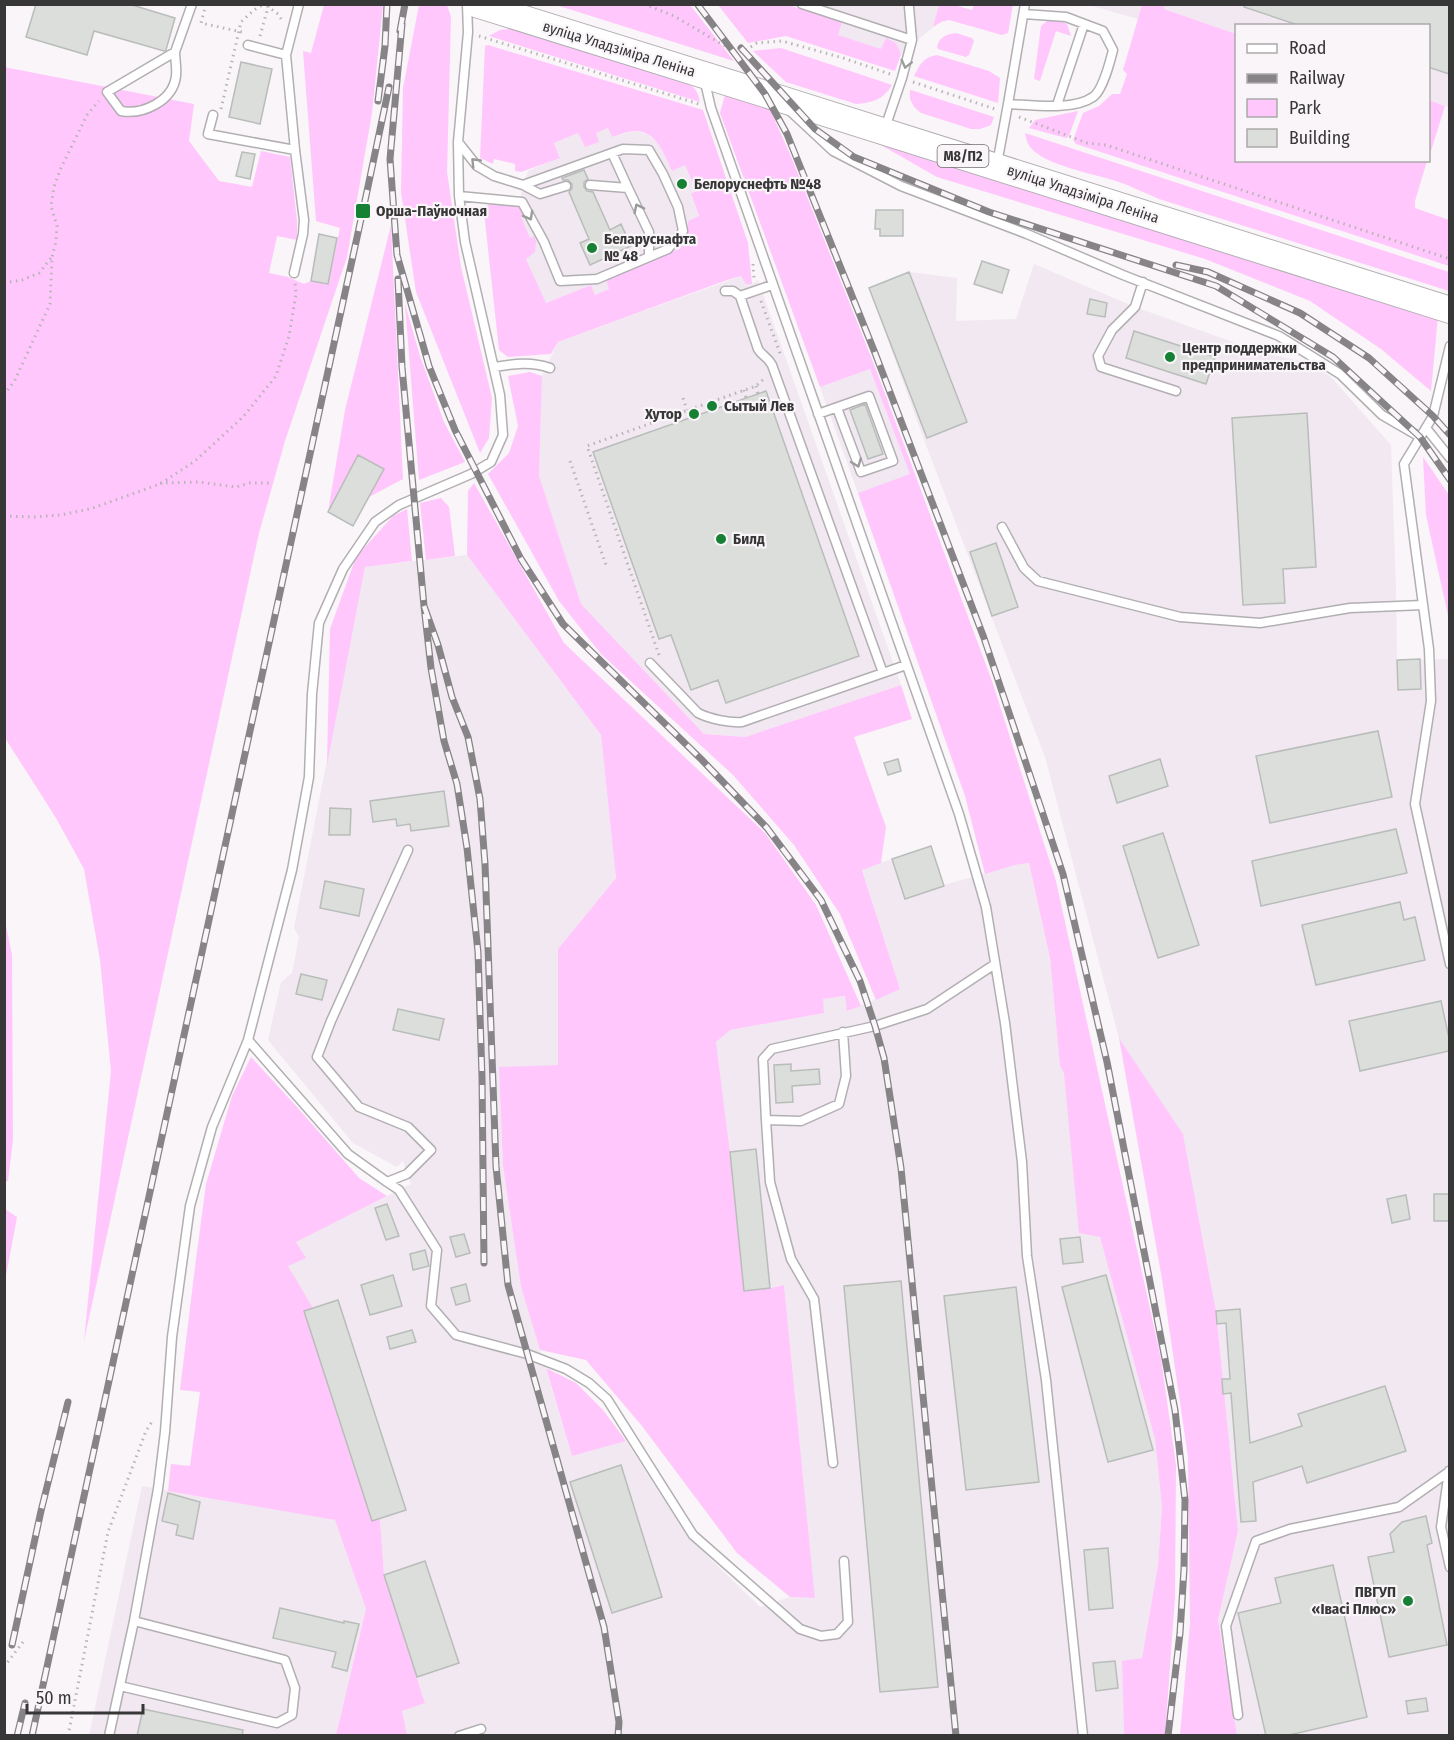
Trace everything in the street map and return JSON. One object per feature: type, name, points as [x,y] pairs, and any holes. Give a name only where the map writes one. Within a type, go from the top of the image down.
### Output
[{"type":"main road","name":"вуліца Уладзіміра Леніна","points":[[476,4],[887,124],[1449,310]]},
{"type":"main road","name":"вуліца Уладзіміра Леніна","points":[[515,4],[705,69],[779,98],[887,124]]},
{"type":"main road","name":"вуліца Уладзіміра Леніна","points":[[998,160],[1449,296]]},
{"type":"lane","points":[[175,52],[107,92],[121,111],[133,113],[152,107],[169,93],[176,78],[175,52],[192,4]]},
{"type":"lane","points":[[294,273],[304,220],[286,55],[299,4]]},
{"type":"lane","points":[[109,1736],[134,1621],[158,1489],[172,1337],[190,1206],[212,1127],[248,1040],[292,870],[309,777],[312,694],[320,623],[343,568],[375,522],[399,505],[471,474],[491,462],[503,435],[500,395],[465,242],[459,196],[458,142],[468,32],[466,4]]},
{"type":"lane","points":[[804,5],[912,40]]},
{"type":"lane","points":[[887,124],[912,40],[909,7]]},
{"type":"lane","points":[[998,160],[1024,9],[1066,17],[1103,31],[1113,50],[1107,72],[1094,96],[1074,105],[1007,108]]},
{"type":"lane","points":[[1057,105],[1084,24]]},
{"type":"lane","points":[[248,45],[286,55]]},
{"type":"lane","points":[[705,69],[711,108],[959,814],[986,907],[1005,1023],[1022,1162],[1027,1256],[1046,1380],[1083,1736]]},
{"type":"lane","points":[[779,98],[793,116],[833,151],[901,186],[1027,234],[1279,336],[1340,374],[1382,415],[1420,437]]},
{"type":"lane","points":[[216,116],[208,134],[295,150]]},
{"type":"lane","points":[[458,142],[477,166],[494,176],[523,185],[540,194],[566,186]]},
{"type":"lane","points":[[459,196],[522,202],[544,242],[560,280],[597,279],[668,249],[683,231],[678,207],[649,150],[623,149],[523,185]]},
{"type":"lane","points":[[612,153],[650,232],[649,257]]},
{"type":"lane","points":[[590,185],[628,188]]},
{"type":"lane","points":[[1143,282],[1135,307],[1112,330],[1098,356],[1101,367],[1176,391]]},
{"type":"lane","points":[[740,296],[772,285]]},
{"type":"lane","points":[[725,291],[732,291],[740,296],[758,349],[772,365],[883,673]]},
{"type":"lane","points":[[1449,346],[1447,371],[1433,416],[1404,464],[1429,649],[1431,701],[1415,804],[1449,964]]},
{"type":"lane","points":[[494,367],[527,363],[550,368]]},
{"type":"lane","points":[[818,414],[869,396],[893,461],[861,472],[837,408]]},
{"type":"lane","points":[[1426,428],[1449,458]]},
{"type":"lane","points":[[1002,527],[1024,568],[1038,580],[1180,617],[1260,623],[1350,608],[1423,605]]},
{"type":"lane","points":[[650,663],[698,713],[706,717],[739,723],[906,665]]},
{"type":"lane","points":[[387,1182],[407,1174],[431,1150],[408,1127],[360,1107],[317,1057],[408,850]]},
{"type":"lane","points":[[833,1463],[814,1299],[792,1259],[770,1182],[763,1059],[772,1049],[875,1026],[927,1008],[995,964]]},
{"type":"lane","points":[[766,1120],[801,1121],[839,1104],[846,1076],[843,1032]]},
{"type":"lane","points":[[248,1040],[348,1154],[399,1190],[437,1250],[431,1306],[456,1335],[527,1354],[566,1369],[589,1383],[607,1399],[693,1535],[800,1629],[820,1636],[837,1634],[848,1622],[844,1561]]},
{"type":"lane","points":[[1238,1714],[1226,1626],[1256,1541],[1290,1529],[1399,1507],[1449,1471],[1441,1527],[1449,1567]]},
{"type":"lane","points":[[120,1686],[277,1724],[292,1714],[295,1688],[285,1660],[134,1621]]},
{"type":"lane","points":[[459,1736],[481,1729]]},
{"type":"path","points":[[206,4],[201,23],[249,34]]},
{"type":"path","points":[[644,4],[674,16],[735,52],[744,51],[758,43],[782,41],[843,58],[902,78],[1007,108],[1087,143],[1106,145],[1449,259]]},
{"type":"path","points":[[216,116],[241,22],[254,10],[266,5]]},
{"type":"path","points":[[266,5],[278,14],[287,27]]},
{"type":"path","points":[[266,5],[260,36],[268,38]]},
{"type":"path","points":[[468,32],[711,108]]},
{"type":"path","points":[[4,395],[15,380],[50,304],[52,257],[57,226],[51,206],[54,187],[87,116],[107,92]]},
{"type":"path","points":[[4,283],[22,280],[39,273],[52,257]]},
{"type":"path","points":[[4,516],[33,517],[90,509],[160,483],[195,461],[243,417],[276,376],[289,336],[296,294],[294,273]]},
{"type":"path","points":[[761,301],[781,356]]},
{"type":"path","points":[[669,683],[624,559],[587,446],[756,386],[767,376]]},
{"type":"path","points":[[756,386],[758,394]]},
{"type":"path","points":[[744,390],[746,398]]},
{"type":"path","points":[[683,398],[687,410]]},
{"type":"path","points":[[584,456],[590,454]]},
{"type":"path","points":[[570,461],[606,565]]},
{"type":"path","points":[[160,483],[199,482],[236,487],[250,483],[269,483]]},
{"type":"path","points":[[68,1736],[108,1532],[146,1431],[168,1399]]},
{"type":"path","points":[[4,1667],[23,1642]]},
{"type":"shaded area","points":[[1165,4],[1449,5],[1449,107],[1430,100],[1430,24],[1235,24],[1235,34],[1164,9]]},
{"type":"shaded area","points":[[788,5],[939,5],[933,27],[901,54],[896,43],[887,39],[881,49],[837,35],[842,21]]},
{"type":"shaded area","points":[[1089,5],[1142,5],[1138,19]]},
{"type":"shaded area","points":[[608,128],[612,137],[635,131],[647,134],[659,144],[672,171],[685,165],[696,192],[691,195],[699,217],[688,221],[687,233],[679,249],[606,279],[610,289],[595,295],[591,285],[546,303],[526,259],[530,238],[520,217],[518,205],[528,171],[560,157],[554,143],[578,133],[585,147],[596,133]]},
{"type":"shaded area","points":[[1034,264],[1135,307],[1258,351],[1303,362],[1330,376],[1391,445],[1397,660],[1450,659],[1449,1735],[1237,1735],[1218,1620],[1238,1531],[1216,1311],[1183,1134],[1119,1038],[1045,757],[869,288],[909,272],[957,278],[956,321],[1016,319]]},
{"type":"shaded area","points":[[741,276],[752,284],[758,280],[901,685],[745,737],[704,734],[581,605],[539,476],[542,376],[558,342]]},
{"type":"shaded area","points":[[870,369],[911,475],[858,493],[820,387]]},
{"type":"shaded area","points":[[467,555],[601,735],[616,878],[558,949],[558,1065],[499,1068],[503,1166],[521,1287],[572,1456],[626,1441],[687,1536],[760,1607],[790,1597],[815,1598],[784,1285],[744,1291],[716,1042],[729,1030],[824,1013],[822,999],[846,996],[848,1011],[900,989],[862,869],[931,846],[944,885],[1029,863],[1050,958],[1060,1066],[1064,1073],[1100,1237],[1155,1439],[1162,1507],[1158,1565],[1142,1658],[1122,1662],[1124,1735],[407,1735],[402,1711],[425,1702],[384,1575],[380,1519],[372,1521],[304,1311],[313,1308],[287,1266],[295,1242],[411,1184],[403,1161],[397,1167],[353,1143],[268,1040],[281,982],[292,973],[299,937],[294,928],[365,567]]},
{"type":"shaded area","points":[[142,1486],[335,1520],[366,1609],[336,1735],[89,1736]]},
{"type":"green space","points":[[324,5],[383,5],[372,113],[347,257],[285,441],[259,533],[84,1341],[111,1071],[100,960],[84,869],[56,818],[5,738],[4,67],[194,104],[189,141],[219,181],[252,187],[261,151],[290,157],[297,240],[277,236],[269,273],[288,277],[304,284],[311,281],[328,284],[340,228],[316,221],[303,51],[311,53]]},
{"type":"green space","points":[[419,5],[447,5],[451,17],[447,172],[461,267],[492,398],[489,438],[480,453],[416,292],[401,192],[403,88]]},
{"type":"green space","points":[[556,5],[690,5],[734,61]]},
{"type":"green space","points":[[718,5],[788,5],[842,22],[838,35],[881,49],[886,38],[896,43],[901,54],[895,71],[786,36],[748,43]]},
{"type":"green space","points":[[939,5],[954,5],[972,10],[974,5],[1013,5],[1008,33],[1002,35],[949,20],[933,27]]},
{"type":"green space","points":[[1142,5],[1165,5],[1164,9],[1235,34],[1235,162],[1427,162],[1415,208],[1449,220],[1449,266],[1076,144],[1073,140],[1083,113],[1099,106],[1112,94],[1120,94],[1127,74],[1123,70]]},
{"type":"green space","points":[[1055,20],[1067,24],[1071,36],[1056,31],[1040,81],[1034,79],[1041,26],[1047,21]]},
{"type":"green space","points":[[500,30],[520,30],[684,80],[695,89],[700,102],[489,36]]},
{"type":"green space","points":[[956,33],[972,38],[974,41],[966,57],[937,47],[944,37]]},
{"type":"green space","points":[[488,45],[703,110],[748,243],[752,284],[746,284],[741,276],[727,280],[558,342],[551,354],[508,357],[499,350],[484,212],[486,206],[496,202],[518,205],[524,214],[521,217],[530,238],[534,236],[536,241],[535,252],[526,259],[546,303],[591,285],[595,295],[609,289],[606,279],[679,249],[687,233],[688,221],[699,216],[691,194],[696,191],[685,165],[672,171],[659,145],[643,132],[632,131],[612,137],[608,128],[596,133],[599,142],[585,147],[578,133],[554,143],[560,158],[521,172],[515,171],[515,164],[494,159],[493,164],[480,158],[485,46]]},
{"type":"green space","points":[[781,48],[892,85],[885,94],[877,99],[856,104],[786,82],[753,51]]},
{"type":"green space","points":[[937,55],[989,71],[1000,78],[998,103],[914,76],[923,62]]},
{"type":"green space","points":[[910,90],[994,117],[991,125],[971,129],[921,113],[910,99]]},
{"type":"green space","points":[[726,91],[766,101],[790,154],[875,367],[992,681],[1056,881],[1161,1359],[1176,1465],[1175,1597],[1165,1735],[1124,1735],[1122,1661],[1142,1658],[1158,1565],[1162,1507],[1155,1439],[1100,1237],[1079,1233],[1064,1073],[1060,1066],[1050,958],[1029,863],[985,874],[965,796],[858,493],[910,474],[870,369],[820,387],[720,113]]},
{"type":"green space","points":[[1430,101],[1445,106],[1430,154]]},
{"type":"green space","points":[[1078,111],[1069,136],[1066,138],[1029,128],[1035,120]]},
{"type":"green space","points":[[858,132],[1438,316],[1431,391],[1381,349],[1310,301],[1205,259],[937,177]]},
{"type":"green space","points":[[1025,133],[1449,272],[1449,291],[1159,199],[1116,181],[1058,164],[1046,159],[1030,147]]},
{"type":"green space","points":[[391,225],[403,479],[369,497],[384,469],[358,455],[328,512],[345,410]]},
{"type":"green space","points":[[405,304],[420,356],[444,422],[465,462],[419,480]]},
{"type":"green space","points":[[530,372],[542,376],[539,476],[581,604],[704,734],[745,737],[901,685],[912,719],[854,737],[886,827],[881,863],[862,870],[900,989],[876,1000],[840,914],[794,845],[733,775],[601,654],[559,601],[488,474],[509,453],[518,426],[508,376]]},
{"type":"green space","points":[[1423,457],[1449,495],[1449,620],[1426,515]]},
{"type":"green space","points":[[474,483],[564,643],[765,833],[816,905],[861,1006],[847,1011],[845,996],[823,999],[824,1013],[730,1030],[716,1042],[744,1291],[784,1285],[815,1598],[790,1597],[737,1553],[642,1426],[586,1360],[540,1350],[521,1287],[503,1166],[499,1067],[558,1065],[558,949],[616,878],[601,735],[467,555],[468,491]]},
{"type":"green space","points":[[441,498],[449,507],[455,556],[426,560],[420,503]]},
{"type":"green space","points":[[407,509],[412,561],[365,567],[327,765],[330,629],[356,557],[393,516]]},
{"type":"green space","points":[[4,916],[12,955],[13,1140],[8,1181],[5,1182]]},
{"type":"green space","points":[[1119,1038],[1183,1134],[1216,1311],[1238,1531],[1218,1620],[1237,1735],[1180,1735],[1190,1624],[1188,1457],[1162,1279]]},
{"type":"green space","points":[[251,1057],[359,1178],[387,1196],[296,1242],[306,1258],[288,1266],[313,1308],[304,1311],[372,1521],[380,1519],[384,1575],[425,1703],[402,1711],[407,1735],[336,1735],[366,1609],[335,1520],[168,1491],[171,1464],[190,1466],[200,1392],[180,1390],[206,1184],[232,1096]]},
{"type":"green space","points":[[5,1209],[17,1217],[5,1281]]},
{"type":"green space","points":[[546,1368],[576,1383],[603,1410],[626,1441],[572,1456]]},
{"type":"building","points":[[36,4],[129,4],[175,18],[164,51],[94,31],[87,55],[26,37]]},
{"type":"building","points":[[1244,4],[1449,4],[1449,74],[1430,68],[1430,24],[1295,24],[1244,7]]},
{"type":"building","points":[[241,62],[272,69],[260,124],[229,117]]},
{"type":"building","points":[[242,152],[255,154],[250,179],[236,176]]},
{"type":"building","points":[[584,170],[588,179],[584,182],[584,187],[587,191],[593,192],[610,230],[621,224],[631,246],[590,265],[580,243],[589,239],[569,192],[572,184],[562,178]]},
{"type":"building","points":[[876,210],[903,210],[903,236],[880,236],[880,229],[875,229]]},
{"type":"building","points":[[319,234],[337,238],[328,284],[311,281]]},
{"type":"building","points":[[982,261],[1009,270],[1002,293],[974,284]]},
{"type":"building","points":[[909,272],[967,422],[927,438],[869,288]]},
{"type":"building","points":[[1090,299],[1107,303],[1105,317],[1087,314]]},
{"type":"building","name":"Центр поддержки предпринимательства","points":[[1134,331],[1215,357],[1206,384],[1126,358]]},
{"type":"building","name":"Билд","points":[[766,391],[859,656],[726,703],[718,680],[691,690],[671,635],[659,639],[593,452]]},
{"type":"building","points":[[865,404],[883,454],[868,459],[850,410]]},
{"type":"building","points":[[1307,413],[1316,567],[1283,569],[1285,603],[1243,605],[1232,418]]},
{"type":"building","points":[[358,455],[384,469],[353,526],[328,512]]},
{"type":"building","points":[[996,543],[1018,607],[992,616],[970,552]]},
{"type":"building","points":[[1420,659],[1421,689],[1398,690],[1397,660]]},
{"type":"building","points":[[1378,731],[1392,797],[1270,823],[1256,756]]},
{"type":"building","points":[[898,759],[901,771],[888,775],[884,763]]},
{"type":"building","points":[[1160,759],[1168,786],[1117,803],[1109,776]]},
{"type":"building","points":[[444,791],[449,826],[411,831],[410,824],[397,826],[396,819],[373,822],[370,801]]},
{"type":"building","points":[[330,808],[351,809],[350,835],[329,835]]},
{"type":"building","points":[[1396,829],[1407,873],[1261,906],[1252,861]]},
{"type":"building","points":[[1163,833],[1199,945],[1158,958],[1123,846]]},
{"type":"building","points":[[931,846],[944,886],[905,899],[892,859]]},
{"type":"building","points":[[325,881],[364,889],[359,916],[320,908]]},
{"type":"building","points":[[1400,902],[1404,920],[1415,917],[1425,960],[1316,985],[1302,925]]},
{"type":"building","points":[[301,974],[327,980],[322,1000],[296,994]]},
{"type":"building","points":[[1441,1001],[1449,1038],[1449,1051],[1360,1071],[1349,1021]]},
{"type":"building","points":[[398,1009],[444,1019],[439,1040],[393,1030]]},
{"type":"building","points":[[791,1064],[791,1071],[819,1069],[820,1084],[792,1086],[793,1102],[776,1103],[774,1065]]},
{"type":"building","points":[[756,1149],[770,1288],[744,1291],[730,1152]]},
{"type":"building","points":[[1434,1194],[1449,1194],[1449,1221],[1434,1221]]},
{"type":"building","points":[[1406,1195],[1410,1219],[1392,1223],[1387,1199]]},
{"type":"building","points":[[387,1204],[399,1236],[386,1240],[375,1208]]},
{"type":"building","points":[[464,1234],[470,1253],[456,1257],[450,1237]]},
{"type":"building","points":[[1080,1237],[1083,1262],[1063,1264],[1060,1239]]},
{"type":"building","points":[[425,1250],[429,1266],[413,1270],[410,1254]]},
{"type":"building","points":[[393,1275],[402,1306],[370,1315],[361,1285]]},
{"type":"building","points":[[1106,1275],[1153,1450],[1108,1462],[1062,1287]]},
{"type":"building","points":[[901,1281],[938,1687],[880,1692],[844,1286]]},
{"type":"building","points":[[466,1284],[470,1301],[456,1305],[451,1288]]},
{"type":"building","points":[[1016,1287],[1039,1482],[966,1490],[944,1296]]},
{"type":"building","points":[[338,1300],[406,1510],[372,1521],[304,1311]]},
{"type":"building","points":[[1240,1309],[1250,1443],[1302,1426],[1298,1414],[1385,1386],[1406,1451],[1307,1483],[1302,1466],[1253,1482],[1256,1521],[1241,1522],[1231,1393],[1223,1394],[1222,1379],[1230,1379],[1226,1323],[1217,1324],[1216,1311]]},
{"type":"building","points":[[412,1330],[416,1342],[390,1349],[387,1337]]},
{"type":"building","points":[[621,1465],[662,1597],[612,1613],[570,1482]]},
{"type":"building","points":[[168,1493],[200,1502],[193,1539],[176,1535],[178,1525],[162,1521]]},
{"type":"building","name":"ПВГУП «Івасі Плюс»","points":[[1426,1516],[1432,1543],[1427,1545],[1447,1645],[1389,1657],[1368,1557],[1394,1552],[1390,1534],[1402,1522]]},
{"type":"building","points":[[1108,1548],[1113,1608],[1089,1610],[1084,1550]]},
{"type":"building","points":[[425,1561],[459,1663],[417,1677],[384,1575]]},
{"type":"building","points":[[1333,1565],[1367,1717],[1285,1736],[1266,1736],[1238,1613],[1281,1603],[1275,1578]]},
{"type":"building","points":[[280,1608],[344,1623],[344,1621],[359,1624],[347,1671],[332,1667],[336,1652],[273,1638]]},
{"type":"building","points":[[1115,1661],[1118,1688],[1096,1691],[1093,1663]]},
{"type":"building","points":[[1426,1698],[1428,1711],[1408,1714],[1406,1701]]},
{"type":"building","points":[[143,1709],[243,1730],[242,1736],[137,1736]]},
{"type":"railway","points":[[378,101],[385,46],[387,4]]},
{"type":"railway","points":[[400,31],[405,4]]},
{"type":"railway","points":[[698,5],[765,94],[787,134],[875,353],[984,638],[1063,874],[1107,1062],[1175,1410],[1185,1500],[1184,1569],[1180,1633],[1168,1736]]},
{"type":"railway","points":[[402,24],[390,159],[397,255],[429,366],[455,430],[521,559],[563,624],[702,760],[767,828],[821,900],[860,981],[875,1026],[884,1058],[901,1168],[956,1736]]},
{"type":"railway","points":[[741,48],[815,129],[854,157],[989,212],[1216,286],[1333,357],[1420,437],[1450,480]]},
{"type":"railway","points":[[32,1736],[389,87]]},
{"type":"railway","points":[[1176,265],[1208,272],[1300,313],[1369,358],[1433,416],[1450,435]]},
{"type":"railway","points":[[398,279],[402,367],[431,668],[444,741],[457,784],[467,848],[478,952],[484,1263]]},
{"type":"railway","points":[[424,606],[438,645],[452,697],[468,737],[480,799],[485,864],[496,1166],[508,1285],[604,1627],[619,1722],[618,1736]]},
{"type":"railway","points":[[12,1645],[41,1511],[68,1402]]},
{"type":"railway","points":[[17,1736],[25,1703]]},
{"type":"place","name":"Белоруснефть №48","points":[[682,184]]},
{"type":"place","name":"Орша-Паўночная","points":[[363,211]]},
{"type":"place","name":"Беларуснафта № 48","points":[[592,248]]},
{"type":"place","name":"Центр поддержки предпринимательства","points":[[1170,357]]},
{"type":"place","name":"Сытый Лев","points":[[712,406]]},
{"type":"place","name":"Хутор","points":[[694,414]]},
{"type":"place","name":"Билд","points":[[721,539]]},
{"type":"place","name":"ПВГУП «Івасі Плюс»","points":[[1408,1601]]}]
